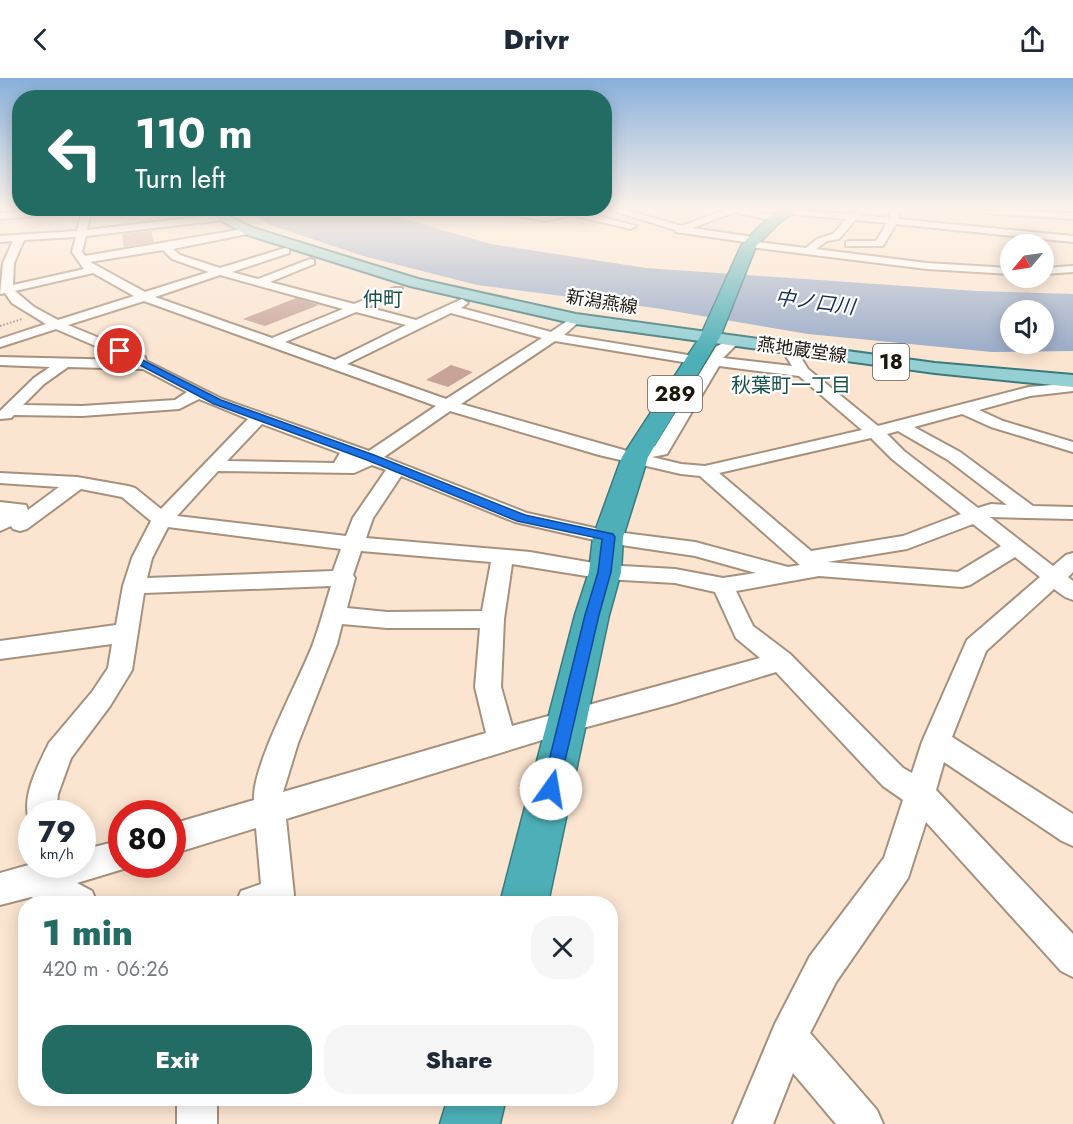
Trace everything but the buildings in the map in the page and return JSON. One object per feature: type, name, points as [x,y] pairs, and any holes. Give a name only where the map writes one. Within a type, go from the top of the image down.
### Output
[{"type":"highway","name":"289","points":[[526,896],[607,554],[636,456],[712,336],[744,259]]},
{"type":"highway","points":[[471,1124],[475,1106]]},
{"type":"main road","name":"新潟燕線","points":[[338,259],[415,283],[576,319],[712,336]]},
{"type":"main road","name":"燕地蔵堂線","points":[[712,336],[935,368],[1073,381]]},
{"type":"street","points":[[9,259],[3,274],[4,291],[14,299],[44,312],[57,324],[141,361],[196,393],[371,458],[522,518],[539,522],[607,554],[675,576],[723,586],[788,575],[813,564],[907,542],[976,518],[991,510],[1073,513]]},
{"type":"street","points":[[82,260],[90,259]]},
{"type":"street","points":[[181,259],[257,283],[419,325]]},
{"type":"street","points":[[0,343],[263,259]]},
{"type":"street","points":[[872,259],[936,267],[1000,270]]},
{"type":"street","points":[[82,260],[93,270],[145,297],[448,405],[605,451],[636,456],[681,470],[705,471],[875,432],[962,408],[1048,388],[1073,387]]},
{"type":"street","points":[[257,283],[310,262]]},
{"type":"street","points":[[1054,270],[1073,269]]},
{"type":"street","points":[[4,291],[93,270]]},
{"type":"street","points":[[106,294],[129,288]]},
{"type":"street","points":[[274,342],[398,290]]},
{"type":"street","points":[[337,364],[474,297]]},
{"type":"street","points":[[449,309],[553,337],[689,359]]},
{"type":"street","points":[[212,466],[354,468],[553,337],[576,319]]},
{"type":"street","points":[[618,364],[639,350],[654,330]]},
{"type":"street","points":[[712,336],[721,350],[662,450],[636,456],[634,443],[697,346],[712,336]]},
{"type":"street","points":[[788,348],[803,372],[875,432],[898,455],[1064,585]]},
{"type":"street","points":[[714,361],[803,372]]},
{"type":"street","points":[[0,362],[146,365]]},
{"type":"street","points":[[7,408],[65,363]]},
{"type":"street","points":[[7,408],[82,411],[179,404],[196,393]]},
{"type":"street","points":[[962,408],[997,424],[1073,447]]},
{"type":"street","points":[[42,800],[59,752],[101,699],[120,670],[134,586],[142,558],[162,520],[259,417]]},
{"type":"street","points":[[899,425],[954,456],[1026,510]]},
{"type":"street","points":[[339,468],[350,450]]},
{"type":"street","points":[[341,578],[363,518],[397,468]]},
{"type":"street","points":[[705,471],[813,564],[962,580],[1014,548]]},
{"type":"street","points":[[0,478],[77,483],[128,492],[162,520],[354,544],[530,559],[695,549],[788,575]]},
{"type":"street","points":[[20,525],[77,483]]},
{"type":"street","points":[[0,508],[18,509],[0,525]]},
{"type":"street","points":[[530,559],[539,522]]},
{"type":"street","points":[[502,556],[492,619],[488,687],[502,741]]},
{"type":"street","points":[[753,1124],[788,1037],[823,969],[897,867],[936,742],[976,646],[1064,585],[1073,560]]},
{"type":"street","points":[[134,586],[341,578]]},
{"type":"street","points":[[275,896],[278,895],[268,789],[284,743],[326,644],[344,578],[341,578]]},
{"type":"street","points":[[723,586],[744,632],[781,660],[893,777],[921,795],[1073,959]]},
{"type":"street","points":[[333,615],[387,620],[492,619]]},
{"type":"street","points":[[0,650],[125,633]]},
{"type":"street","points":[[186,835],[568,721],[672,694],[781,660]]},
{"type":"street","points":[[936,742],[1073,831]]},
{"type":"street","points":[[0,890],[23,878]]},
{"type":"street","points":[[40,878],[68,896]]},
{"type":"street","points":[[788,1037],[863,1124]]},
{"type":"street","points":[[197,1106],[197,1124]]},
{"type":"water","name":"中ノ口川","points":[[374,259],[587,259],[646,268],[976,291],[1073,294],[1073,351],[1054,351],[1054,300],[1000,300],[1000,352],[808,334],[655,308],[477,285]]},
{"type":"district","name":"仲町","points":[[383,299]]},
{"type":"district","name":"秋葉町一丁目","points":[[791,385]]},
{"type":"route","points":[[120,351],[196,393],[217,402],[371,458],[522,518],[608,537],[605,572],[592,615],[551,789]]}]
